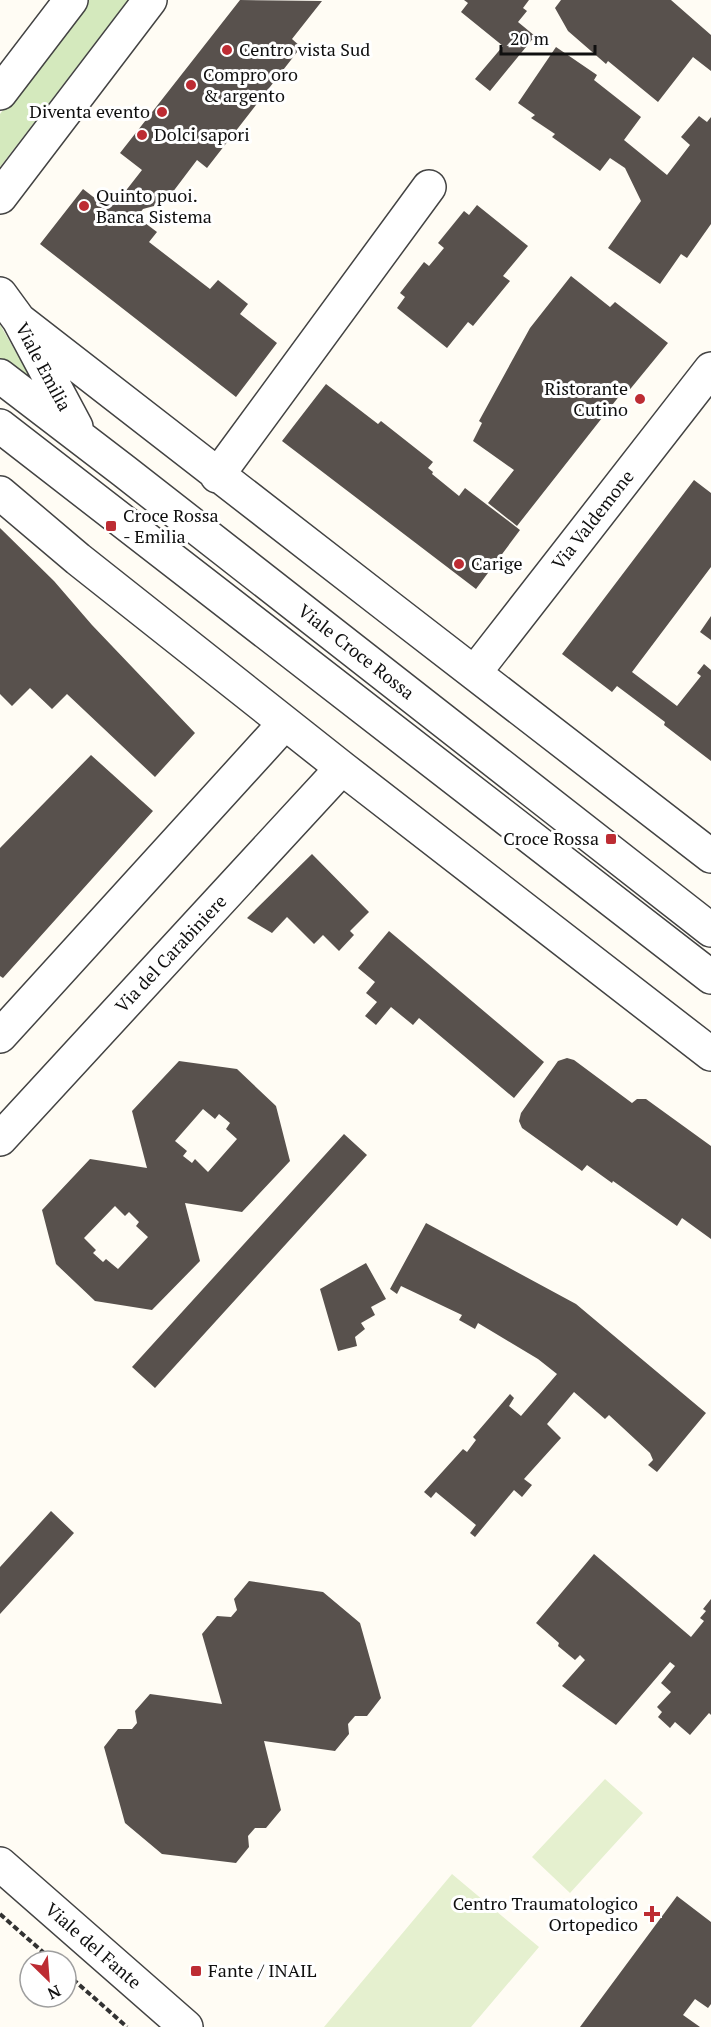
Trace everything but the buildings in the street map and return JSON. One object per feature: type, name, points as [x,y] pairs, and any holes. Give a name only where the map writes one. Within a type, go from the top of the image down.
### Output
[{"type":"street","points":[[0,93],[71,0]]},
{"type":"street","points":[[0,197],[150,0]]},
{"type":"street","points":[[217,476],[429,187]]},
{"type":"street","name":"Viale Emilia","points":[[0,294],[19,320],[65,410],[85,441]]},
{"type":"street","points":[[19,320],[217,476],[475,672],[711,856]]},
{"type":"street","name":"Via Valdemone","points":[[475,672],[711,369]]},
{"type":"street","name":"Viale Croce Rossa","points":[[0,376],[711,930]]},
{"type":"street","points":[[0,426],[711,977]]},
{"type":"street","points":[[0,468],[48,533]]},
{"type":"street","points":[[0,493],[78,559],[342,768],[711,1054]]},
{"type":"street","points":[[0,1036],[285,723]]},
{"type":"street","name":"Via del Carabiniere","points":[[0,1139],[342,768]]},
{"type":"street","name":"Viale del Fante","points":[[0,1864],[186,2027]]},
{"type":"path","points":[[0,1914],[39,1949]]},
{"type":"path","points":[[78,1984],[127,2027]]},
{"type":"green space","points":[[87,0],[128,0],[0,167],[0,114]]},
{"type":"green space","points":[[0,325],[2,328],[36,387],[0,359]]},
{"type":"green space","points":[[605,1779],[643,1813],[570,1893],[532,1857]]},
{"type":"green space","points":[[452,1874],[539,1947],[471,2027],[324,2027]]},
{"type":"place","name":"Centro vista Sud","points":[[227,50]]},
{"type":"place","name":"Compro oro & argento","points":[[191,85]]},
{"type":"place","name":"Diventa evento","points":[[162,112]]},
{"type":"place","name":"Dolci sapori","points":[[142,135]]},
{"type":"place","name":"Quinto puoi. Banca Sistema","points":[[84,206]]},
{"type":"place","name":"Ristorante Cutino","points":[[640,399]]},
{"type":"place","name":"Croce Rossa - Emilia","points":[[111,526]]},
{"type":"place","name":"Carige","points":[[459,564]]},
{"type":"place","name":"Croce Rossa","points":[[611,839]]},
{"type":"place","name":"Centro Traumatologico Ortopedico","points":[[652,1914]]},
{"type":"place","name":"Fante / INAIL","points":[[196,1971]]}]
